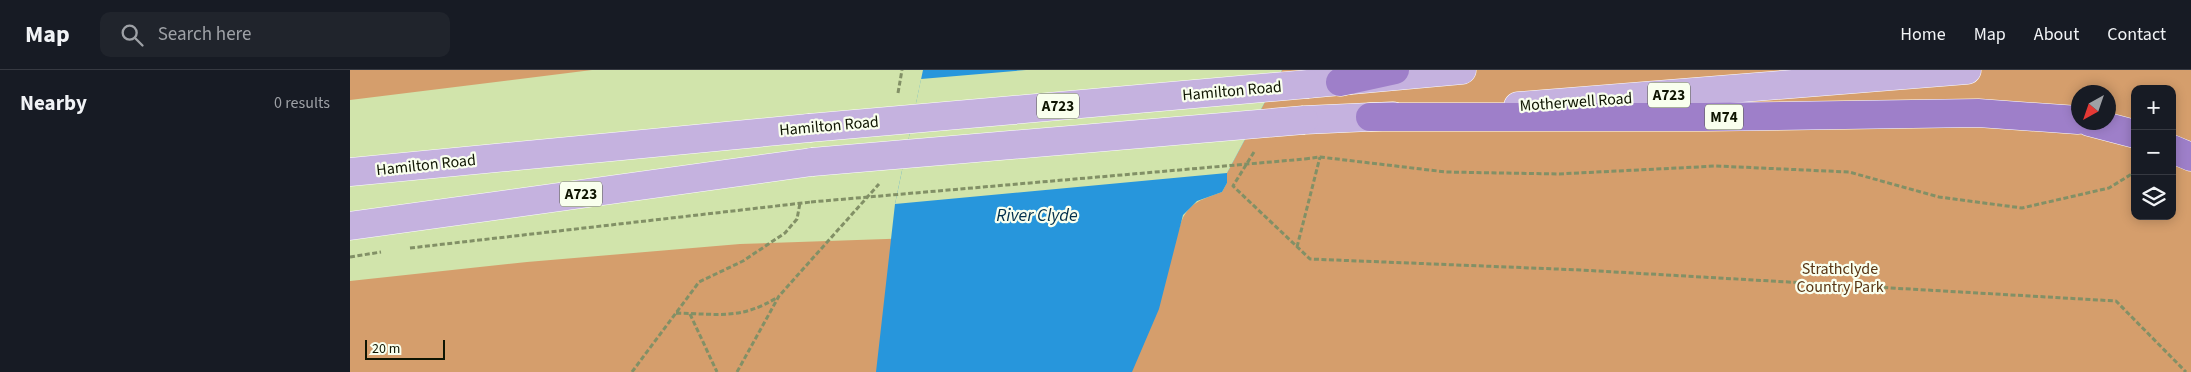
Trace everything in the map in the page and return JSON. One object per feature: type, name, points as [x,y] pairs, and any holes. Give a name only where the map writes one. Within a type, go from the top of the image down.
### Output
[{"type":"highway","points":[[1340,82],[1395,70]]},
{"type":"highway","name":"M74","points":[[1370,117],[1704,117],[1978,113],[2071,120]]},
{"type":"highway","points":[[2116,129],[2131,133]]},
{"type":"highway","points":[[2176,151],[2191,157]]},
{"type":"main road","name":"A723","points":[[1340,82],[1462,70]]},
{"type":"main road","name":"Motherwell Road","points":[[1304,120],[1370,117],[1967,70]]},
{"type":"main road","name":"Hamilton Road","points":[[350,172],[808,128],[1340,82]]},
{"type":"main road","name":"Hamilton Road","points":[[350,226],[812,162],[1304,120]]},
{"type":"path","points":[[896,98],[902,70]]},
{"type":"path","points":[[1256,150],[1233,186],[1310,259],[1591,271],[2116,302],[2186,372]]},
{"type":"path","points":[[1297,247],[1320,157]]},
{"type":"path","points":[[408,248],[800,203],[1320,157],[1446,172],[1559,174],[1716,166],[1849,172],[1939,197],[2022,208],[2109,188],[2131,174]]},
{"type":"path","points":[[737,372],[779,296],[881,182]]},
{"type":"path","points":[[632,372],[699,282],[743,261],[785,233],[797,219],[800,203]]},
{"type":"path","points":[[350,257],[388,251]]},
{"type":"path","points":[[676,313],[730,316],[759,308],[779,296]]},
{"type":"path","points":[[690,313],[717,372]]},
{"type":"green space","points":[[350,70],[592,70],[350,100]]},
{"type":"green space","name":"Strathclyde Country Park","points":[[1282,70],[2191,70],[2191,372],[350,372],[350,281],[527,262],[740,244],[1179,229],[1182,220],[1190,208],[1201,200],[1222,192],[1227,183],[1227,173]]},
{"type":"water","name":"River Clyde","points":[[923,70],[1282,70],[1227,173],[1227,183],[1222,192],[1197,201],[1183,215],[1159,309],[1132,372],[876,372],[895,204]]},
{"type":"pier","points":[[1026,70],[1282,70],[1227,173],[895,204],[921,79]]}]
